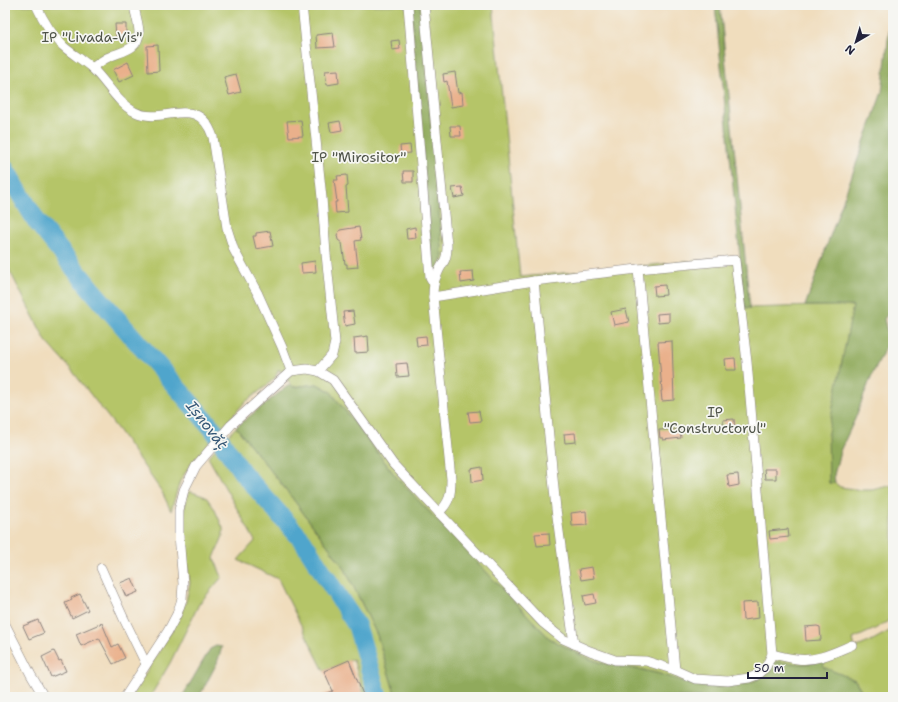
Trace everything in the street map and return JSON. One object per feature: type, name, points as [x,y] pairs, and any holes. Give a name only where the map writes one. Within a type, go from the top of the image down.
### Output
[{"type":"street","points":[[36,5],[47,25],[63,46],[92,68],[125,105],[135,112],[158,115],[191,112],[200,116],[210,126],[229,236],[234,250],[258,294],[291,371]]},
{"type":"street","points":[[92,68],[104,59],[123,52],[135,44],[138,40],[139,31],[134,5]]},
{"type":"street","points":[[302,5],[335,342],[332,355],[318,371]]},
{"type":"street","points":[[408,5],[430,277],[434,284]]},
{"type":"street","points":[[424,5],[447,245],[447,258],[436,275],[432,297],[451,479],[451,494],[445,506],[439,513]]},
{"type":"street","points":[[125,697],[168,631],[177,614],[182,599],[183,584],[179,535],[179,510],[184,490],[196,466],[231,425],[291,371],[307,368],[318,371],[333,380],[393,464],[543,623],[563,639],[615,660],[646,661],[676,670],[695,679],[728,681],[749,678],[757,675],[766,667],[772,654],[747,362],[735,260],[534,281],[432,297]]},
{"type":"street","points":[[638,269],[676,670]]},
{"type":"street","points":[[534,281],[556,509],[574,644]]},
{"type":"street","points":[[101,568],[146,664]]},
{"type":"street","points":[[5,624],[44,697]]},
{"type":"street","points":[[772,654],[797,660],[807,660],[830,654],[852,645]]},
{"type":"green space","points":[[5,5],[493,5],[520,277],[740,257],[745,308],[853,305],[829,483],[835,483],[840,487],[862,490],[872,490],[893,485],[893,618],[875,629],[853,639],[855,648],[893,629],[893,697],[861,697],[862,691],[855,680],[822,667],[825,660],[805,664],[775,662],[763,676],[756,680],[738,686],[709,687],[688,683],[656,673],[619,667],[590,659],[572,651],[549,638],[397,478],[330,391],[317,384],[293,387],[279,369],[275,378],[244,403],[191,464],[180,481],[171,511],[162,492],[119,431],[70,368],[46,341],[5,262]]},
{"type":"green space","points":[[411,5],[420,5],[443,257],[433,277]]},
{"type":"green space","points":[[715,5],[720,5],[750,308],[745,308]]},
{"type":"green space","points":[[892,5],[893,293],[890,311],[884,319],[889,340],[871,377],[855,419],[840,451],[834,475],[835,483],[829,483],[828,432],[853,306],[805,306],[882,92]]},
{"type":"green space","points":[[290,384],[293,387],[317,384],[330,391],[397,478],[549,638],[590,659],[619,667],[649,671],[692,684],[709,687],[739,685],[756,680],[763,676],[775,662],[805,664],[826,659],[823,667],[855,680],[862,692],[861,697],[396,697],[377,635],[345,569],[287,491],[236,427]]},
{"type":"green space","points":[[236,427],[287,491],[345,569],[377,635],[396,697],[365,697],[353,659],[324,671],[278,579],[238,560],[255,541],[208,457]]},
{"type":"green space","points":[[189,491],[206,497],[214,508],[223,528],[223,536],[214,558],[222,577],[199,604],[170,663],[150,697],[131,697],[180,617],[186,601],[190,583],[185,548],[184,509]]},
{"type":"green space","points":[[216,646],[222,647],[217,663],[199,697],[182,697],[210,649]]},
{"type":"building","points":[[115,24],[126,24],[126,37],[116,38]]},
{"type":"building","points":[[333,33],[335,47],[317,48],[316,35]]},
{"type":"building","points":[[399,40],[400,49],[392,50],[391,41]]},
{"type":"building","points":[[158,45],[159,71],[148,72],[147,46]]},
{"type":"building","points":[[128,62],[134,75],[119,82],[113,70]]},
{"type":"building","points":[[338,70],[339,83],[327,85],[325,71]]},
{"type":"building","points":[[455,72],[458,93],[462,92],[463,105],[451,107],[447,81],[444,82],[443,74]]},
{"type":"building","points":[[236,74],[241,92],[229,95],[224,77]]},
{"type":"building","points":[[301,120],[303,136],[289,137],[287,121]]},
{"type":"building","points":[[340,121],[342,130],[331,132],[329,123]]},
{"type":"building","points":[[450,126],[460,126],[461,136],[451,136]]},
{"type":"building","points":[[410,145],[411,153],[401,154],[400,146]]},
{"type":"building","points":[[403,171],[413,171],[413,182],[404,182]]},
{"type":"building","points":[[347,175],[348,186],[346,187],[348,212],[336,213],[335,202],[337,202],[334,180],[338,180],[337,176]]},
{"type":"building","points":[[462,187],[464,196],[454,198],[452,188]]},
{"type":"building","points":[[359,227],[361,240],[355,241],[358,267],[347,268],[342,243],[338,240],[337,235],[340,230]]},
{"type":"building","points":[[415,227],[416,238],[407,239],[406,229]]},
{"type":"building","points":[[270,231],[273,246],[256,249],[253,236],[256,236],[256,233]]},
{"type":"building","points":[[315,261],[316,272],[302,273],[301,263]]},
{"type":"building","points":[[473,271],[474,281],[461,283],[460,272]]},
{"type":"building","points":[[665,285],[666,295],[655,296],[654,286]]},
{"type":"building","points":[[626,309],[629,322],[614,325],[611,312]]},
{"type":"building","points":[[353,311],[355,324],[345,326],[343,312]]},
{"type":"building","points":[[669,313],[669,322],[658,323],[657,314]]},
{"type":"building","points":[[368,336],[369,352],[355,353],[354,338]]},
{"type":"building","points":[[426,336],[427,345],[417,346],[416,337]]},
{"type":"building","points":[[672,341],[674,400],[662,401],[658,342]]},
{"type":"building","points":[[735,358],[736,370],[726,370],[725,359]]},
{"type":"building","points":[[407,363],[409,376],[397,377],[396,364]]},
{"type":"building","points":[[479,411],[481,421],[470,422],[468,412]]},
{"type":"building","points":[[734,419],[735,431],[724,432],[723,420]]},
{"type":"building","points":[[680,429],[681,438],[663,440],[663,438],[660,438],[659,430]]},
{"type":"building","points":[[575,433],[576,442],[565,443],[564,434]]},
{"type":"building","points":[[482,467],[483,480],[472,482],[471,469]]},
{"type":"building","points":[[764,469],[776,469],[776,479],[765,479]]},
{"type":"building","points":[[738,474],[739,485],[729,487],[727,475]]},
{"type":"building","points":[[586,511],[587,525],[572,526],[571,513]]},
{"type":"building","points":[[788,529],[789,537],[770,539],[769,531]]},
{"type":"building","points":[[549,533],[550,545],[537,546],[535,534]]},
{"type":"building","points":[[592,567],[594,578],[581,580],[579,569]]},
{"type":"building","points":[[132,578],[138,592],[126,597],[120,583]]},
{"type":"building","points":[[80,594],[88,610],[72,618],[65,603],[72,600],[71,598]]},
{"type":"building","points":[[594,594],[596,603],[585,605],[583,596]]},
{"type":"building","points":[[758,602],[759,618],[743,620],[742,603]]},
{"type":"building","points":[[38,620],[44,633],[29,639],[23,626]]},
{"type":"building","points":[[102,623],[112,647],[118,644],[125,658],[113,664],[99,638],[81,646],[76,634]]},
{"type":"building","points":[[805,627],[820,627],[821,640],[806,641]]},
{"type":"building","points":[[54,651],[59,661],[61,660],[66,671],[51,677],[42,657]]},
{"type":"building","points":[[349,660],[364,697],[318,697],[333,691],[324,671]]},
{"type":"waterway","name":"Ișnovăț","points":[[5,169],[37,222],[91,289],[213,429],[242,472],[303,541],[357,626],[378,697]]},
{"type":"park label","name":"IP \"Livada-Vis\"","points":[[92,37]]},
{"type":"park label","name":"IP \"Mirositor\"","points":[[359,157]]},
{"type":"park label","name":"IP \"Constructorul\"","points":[[715,420]]}]
